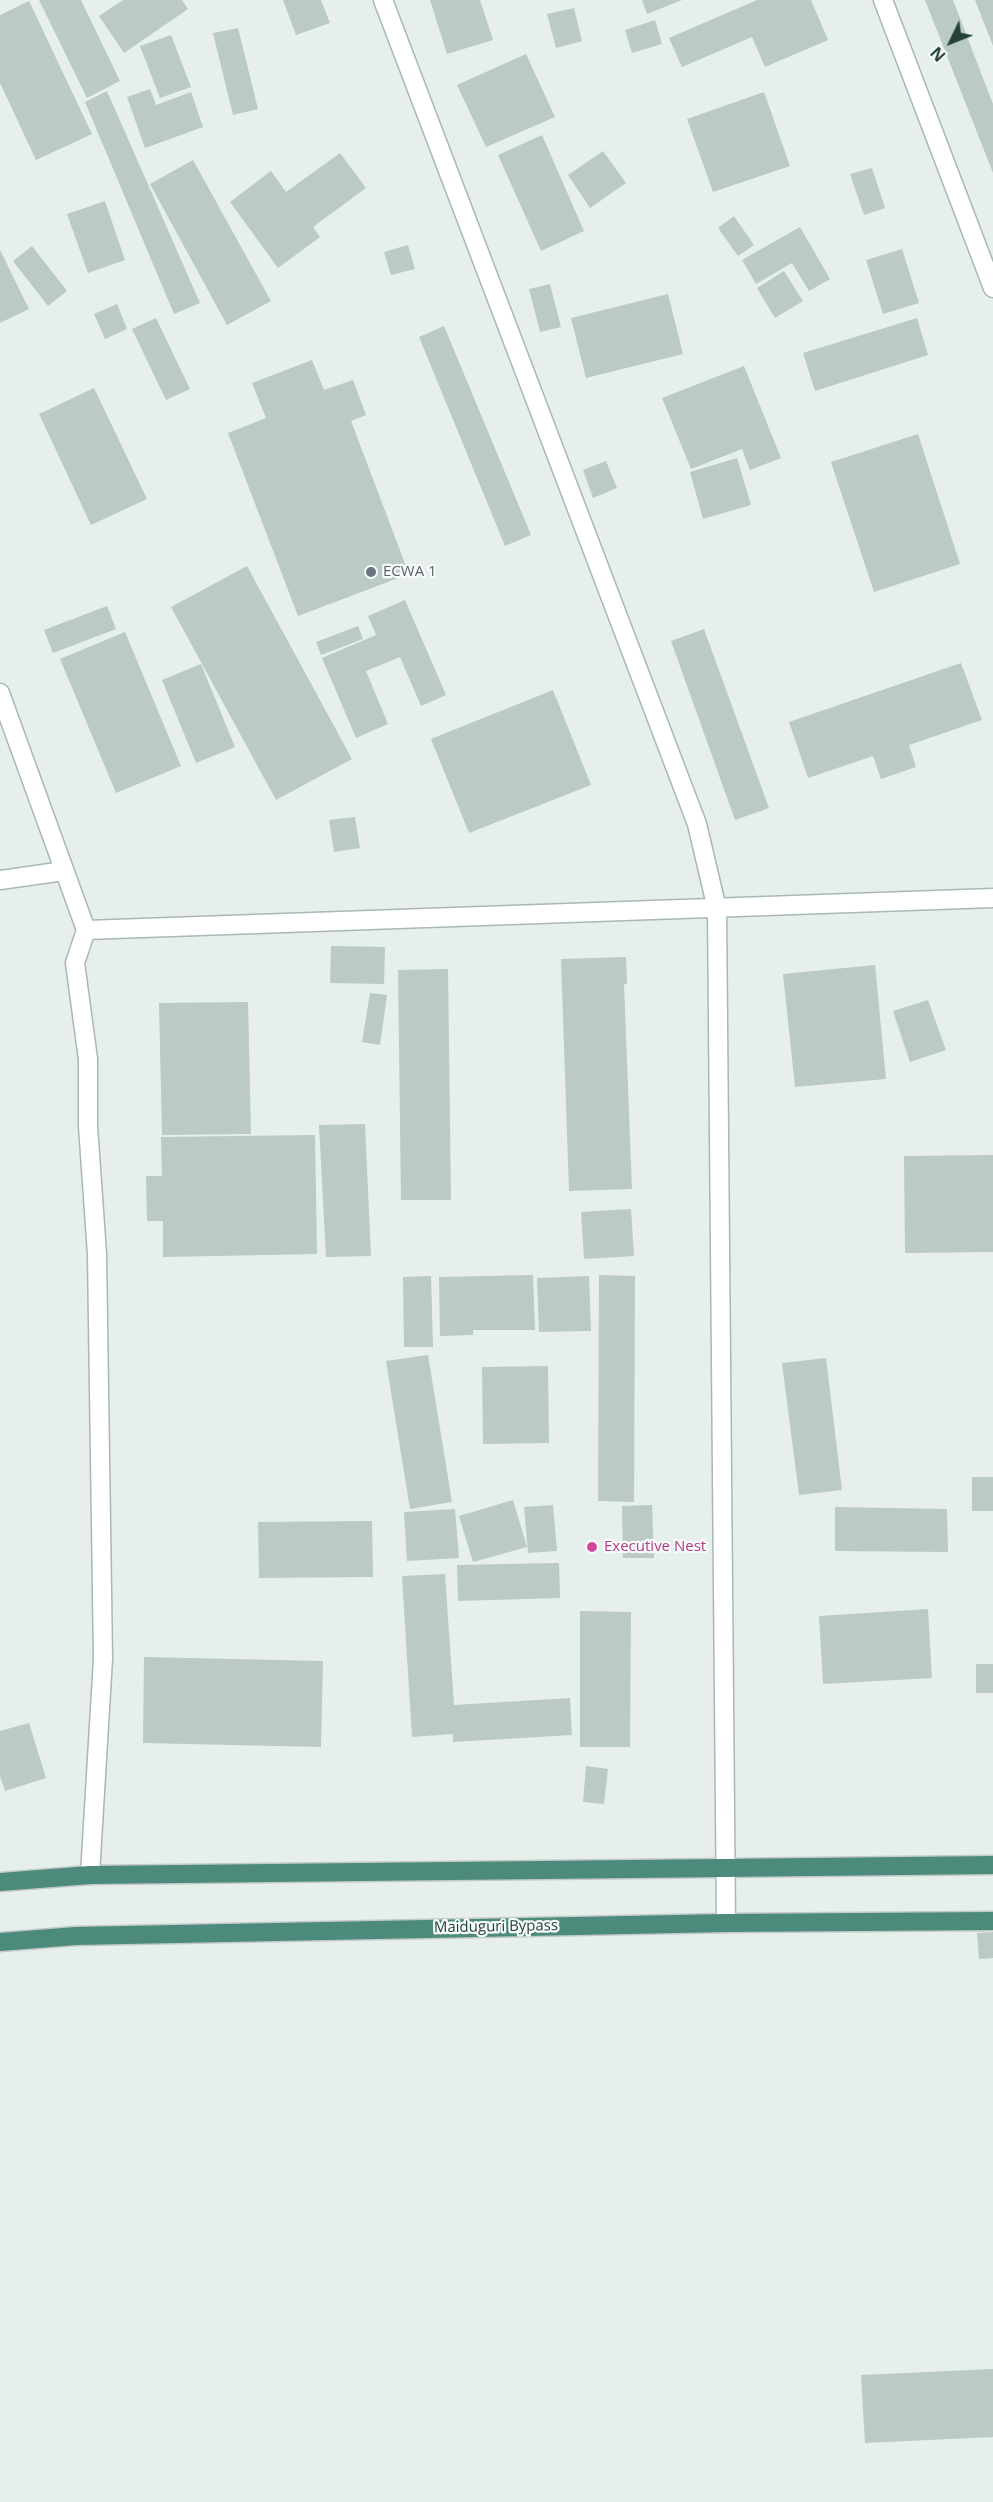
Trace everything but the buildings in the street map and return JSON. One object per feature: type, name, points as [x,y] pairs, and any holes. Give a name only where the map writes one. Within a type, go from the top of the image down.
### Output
[{"type":"highway","points":[[0,1882],[90,1875],[993,1865]]},
{"type":"highway","name":"Maiduguri Bypass","points":[[0,1942],[76,1936],[726,1923],[993,1921]]},
{"type":"street","points":[[383,0],[697,824],[717,909],[726,1923]]},
{"type":"street","points":[[883,0],[993,288]]},
{"type":"street","points":[[0,693],[86,930],[75,963],[88,1059],[88,1126],[97,1254],[103,1659],[90,1875]]},
{"type":"street","points":[[0,880],[64,870]]},
{"type":"street","points":[[86,930],[993,898]]},
{"type":"place","name":"ECWA 1","points":[[371,572]]},
{"type":"place","name":"Executive Nest","points":[[592,1547]]}]
